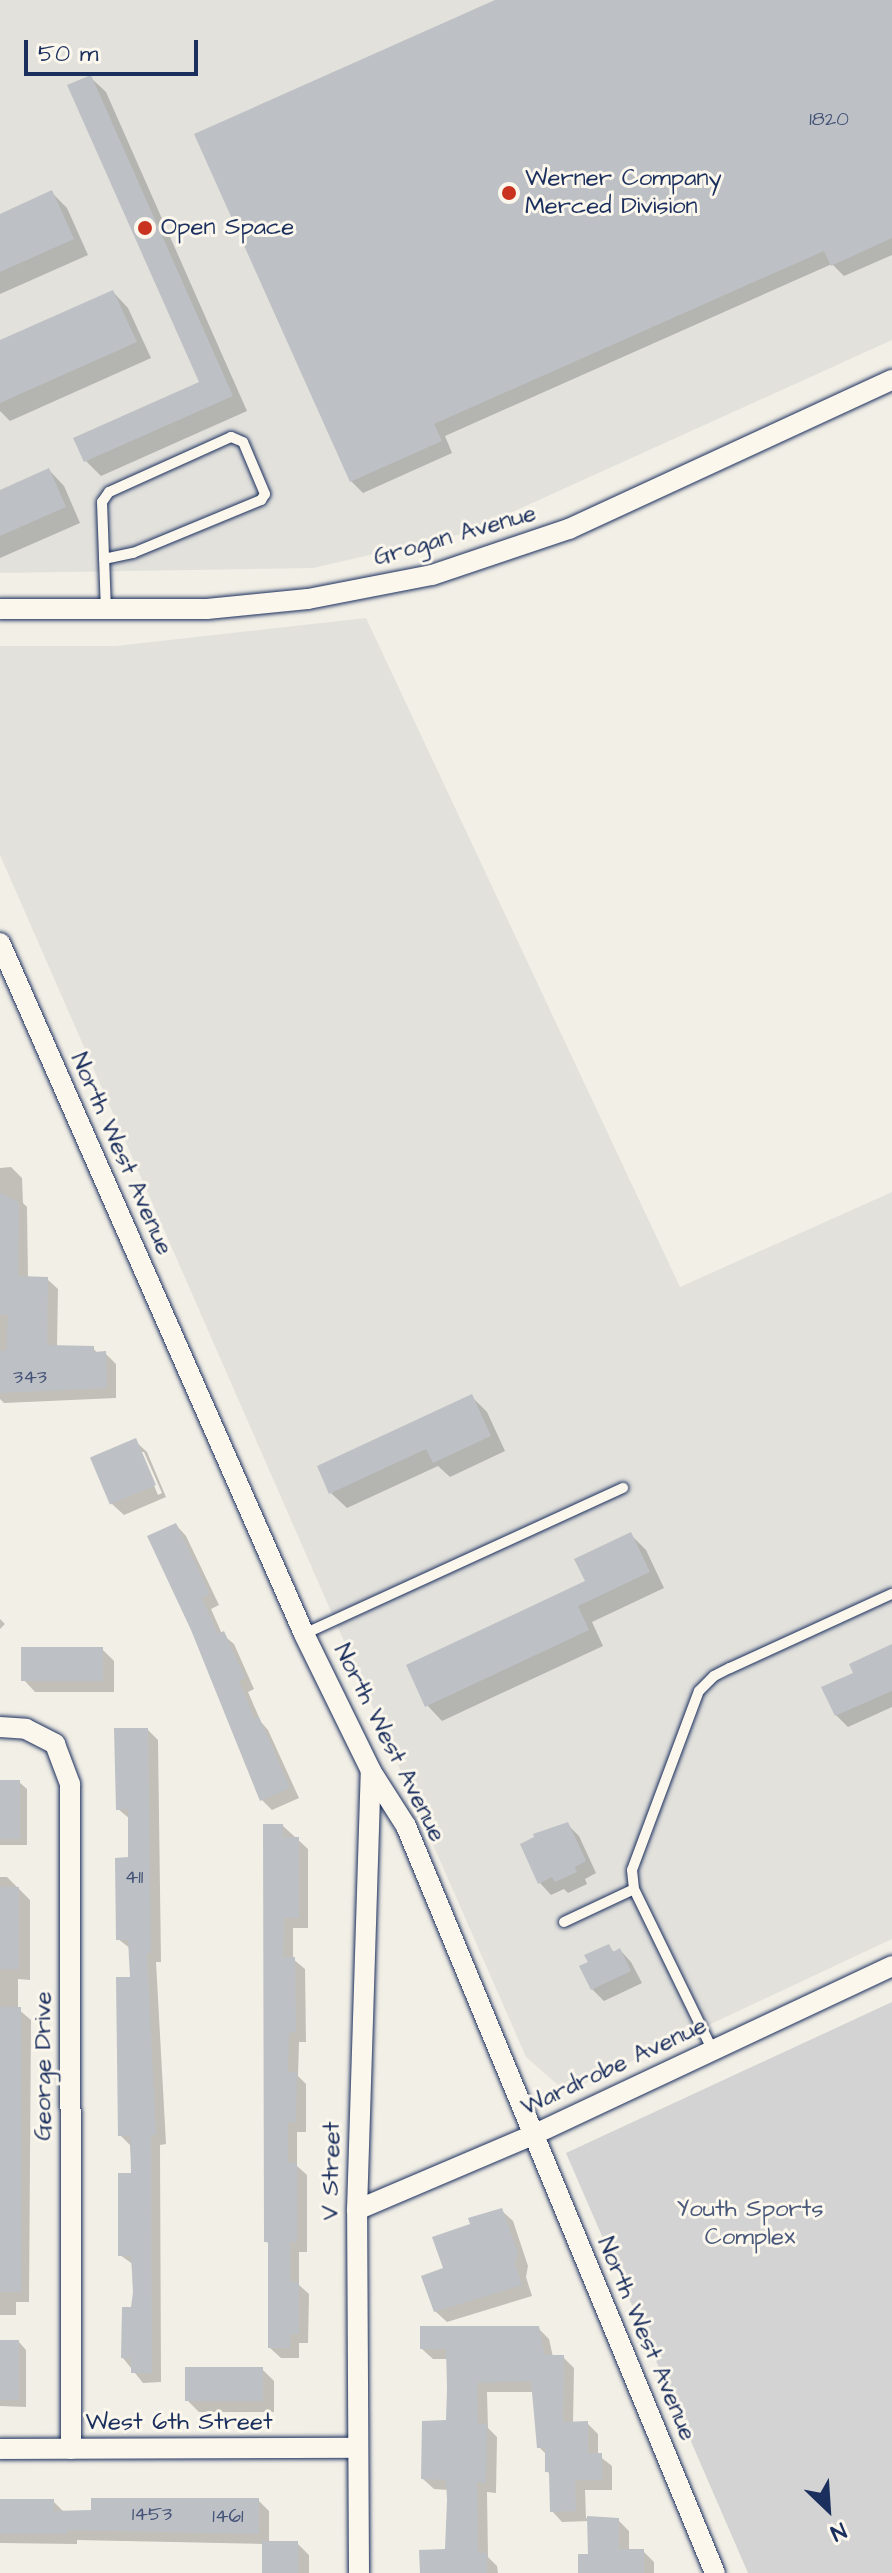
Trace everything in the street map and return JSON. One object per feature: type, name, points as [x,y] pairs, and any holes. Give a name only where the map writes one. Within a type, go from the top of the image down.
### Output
[{"type":"street","name":"Grogan Avenue","points":[[0,609],[207,609],[308,599],[432,575],[569,529],[892,380]]},
{"type":"street","name":"North West Avenue","points":[[0,943],[304,1634],[371,1771],[406,1826],[715,2573]]},
{"type":"street","name":"George Drive","points":[[0,1727],[26,1729],[55,1744],[70,1784],[71,2449]]},
{"type":"street","name":"V Street","points":[[359,2573],[357,2210],[371,1771]]},
{"type":"street","name":"Wardrobe Avenue","points":[[357,2210],[533,2135],[892,1966]]},
{"type":"street","name":"West 6th Street","points":[[0,2449],[358,2448]]},
{"type":"lane","points":[[104,559],[133,553],[261,500],[265,494],[243,442],[231,437],[109,492],[102,502],[104,559],[106,611]]},
{"type":"lane","points":[[304,1634],[623,1488]]},
{"type":"lane","points":[[712,2049],[634,1889],[632,1870],[699,1691],[722,1672],[892,1594]]},
{"type":"lane","points":[[564,1922],[634,1889]]},
{"type":"shaded area","points":[[0,0],[892,0],[892,340],[466,533],[313,568],[0,573]]},
{"type":"shaded area","points":[[366,618],[680,1287],[892,1192],[892,1939],[566,2092],[526,2057],[0,855],[0,646],[116,646]]},
{"type":"green space","name":"Youth Sports Complex","points":[[892,2002],[892,2573],[748,2573],[566,2153]]},
{"type":"building","name":"Werner Company Merced Division","points":[[495,0],[892,0],[892,238],[831,266],[824,251],[434,424],[442,441],[350,482],[194,134]]},
{"type":"building","name":"Open Space","points":[[91,75],[233,396],[84,462],[73,438],[199,382],[67,85]]},
{"type":"building","points":[[52,190],[74,239],[0,272],[0,214]]},
{"type":"building","name":"Open Space","points":[[113,290],[137,342],[0,403],[0,340]]},
{"type":"building","points":[[49,468],[66,507],[0,536],[0,490]]},
{"type":"building","points":[[0,1193],[19,1202],[18,1276],[48,1277],[47,1345],[94,1346],[94,1352],[106,1351],[107,1388],[0,1393],[0,1351],[6,1350],[8,1315],[0,1315]]},
{"type":"building","points":[[472,1394],[491,1436],[433,1463],[426,1449],[329,1494],[317,1466]]},
{"type":"building","points":[[136,1438],[156,1485],[110,1504],[90,1458]]},
{"type":"building","points":[[176,1523],[210,1594],[202,1598],[218,1634],[224,1631],[245,1678],[239,1681],[255,1719],[259,1717],[290,1788],[260,1801],[191,1630],[147,1536]]},
{"type":"building","points":[[631,1532],[650,1572],[578,1606],[589,1630],[425,1707],[406,1665],[585,1581],[574,1559]]},
{"type":"building","points":[[892,1644],[892,1691],[835,1716],[821,1687],[853,1673],[849,1664]]},
{"type":"building","points":[[21,1647],[103,1647],[103,1681],[21,1681]]},
{"type":"building","points":[[114,1728],[148,1728],[151,1953],[147,1953],[156,2135],[151,2135],[152,2373],[131,2373],[131,2359],[121,2358],[122,2307],[131,2307],[133,2292],[131,2256],[118,2256],[118,2173],[131,2173],[130,2136],[118,2136],[116,1977],[130,1977],[128,1940],[116,1940],[115,1858],[128,1857],[128,1809],[116,1810]]},
{"type":"building","points":[[0,1780],[20,1780],[20,1839],[0,1839]]},
{"type":"building","points":[[568,1822],[586,1861],[575,1867],[577,1872],[555,1882],[552,1877],[538,1884],[520,1844],[534,1837],[533,1834]]},
{"type":"building","points":[[263,1824],[283,1824],[283,1837],[299,1837],[299,1918],[284,1918],[283,1957],[295,1957],[296,2032],[289,2033],[288,2072],[297,2072],[296,2122],[288,2122],[288,2163],[297,2163],[297,2242],[290,2242],[290,2282],[299,2282],[299,2334],[290,2334],[290,2348],[268,2348],[268,2242],[264,2242]]},
{"type":"building","points":[[0,1887],[19,1887],[19,1969],[0,1969]]},
{"type":"building","points":[[609,1944],[613,1952],[620,1948],[631,1971],[591,1990],[579,1966],[588,1962],[584,1955]]},
{"type":"building","points":[[0,2007],[21,2007],[21,2292],[0,2292]]},
{"type":"building","points":[[502,2208],[518,2253],[515,2264],[522,2285],[434,2312],[421,2276],[443,2268],[432,2237],[470,2224],[468,2218]]},
{"type":"building","points":[[420,2326],[539,2326],[545,2355],[564,2355],[563,2422],[588,2421],[588,2453],[602,2453],[602,2480],[575,2480],[576,2511],[550,2512],[549,2472],[545,2472],[545,2448],[537,2448],[531,2381],[477,2383],[478,2424],[487,2424],[486,2483],[477,2482],[478,2553],[487,2553],[487,2573],[420,2573],[419,2550],[445,2549],[446,2480],[421,2479],[422,2421],[446,2420],[447,2389],[446,2349],[420,2349]]},
{"type":"building","points":[[0,2340],[19,2340],[19,2400],[0,2400]]},
{"type":"building","points":[[185,2367],[263,2367],[263,2401],[185,2401]]},
{"type":"building","points":[[91,2498],[259,2498],[259,2534],[67,2530],[67,2534],[0,2534],[0,2499],[54,2499],[54,2511],[91,2510]]},
{"type":"building","points":[[587,2516],[619,2518],[619,2549],[644,2549],[644,2573],[578,2573],[578,2554],[588,2554]]},
{"type":"building","points":[[262,2541],[298,2541],[298,2573],[262,2573]]},
{"type":"place","name":"Werner Company Merced Division","points":[[509,193]]},
{"type":"place","name":"Open Space","points":[[145,228]]}]
